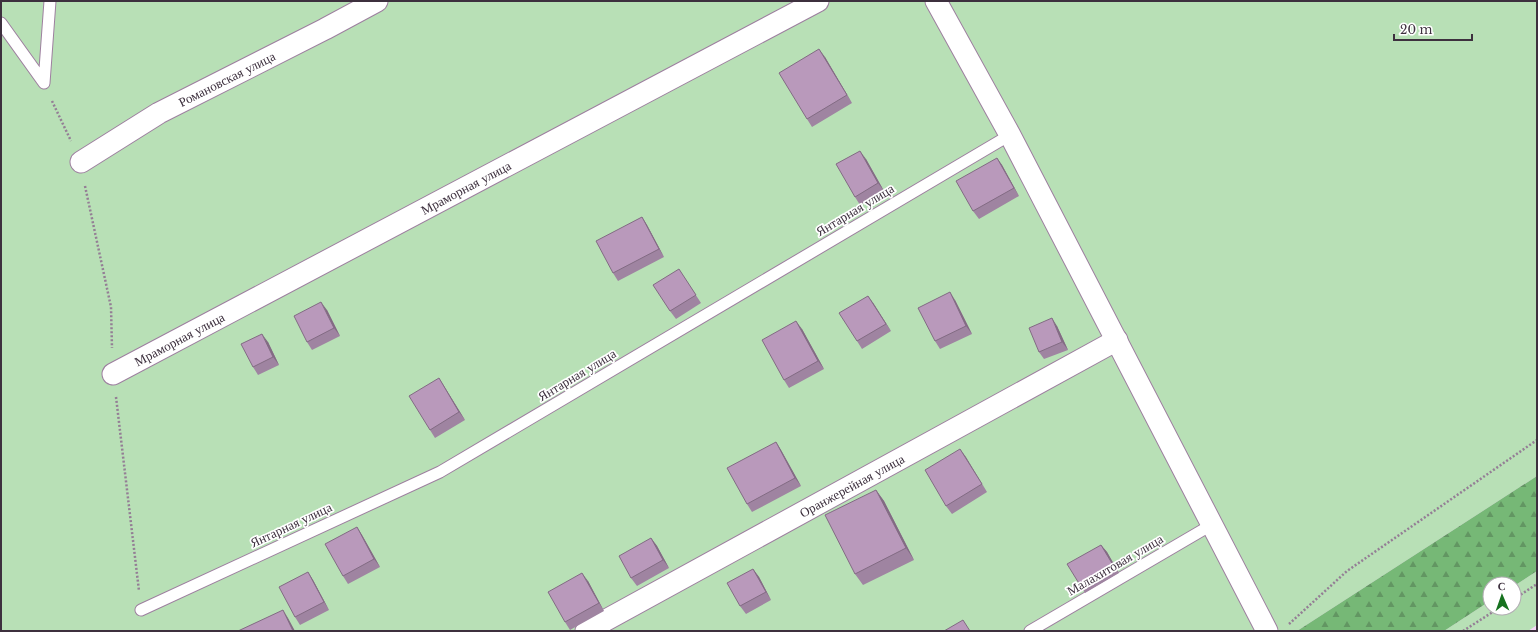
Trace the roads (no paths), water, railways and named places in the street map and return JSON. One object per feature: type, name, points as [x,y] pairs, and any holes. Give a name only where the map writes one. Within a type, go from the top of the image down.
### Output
[{"type":"street","name":"Романовская улица","points":[[81,162],[159,113],[377,1]]},
{"type":"street","name":"Мраморная улица","points":[[113,374],[818,1]]},
{"type":"street","points":[[936,1],[1010,135],[1213,524],[1277,628]]},
{"type":"street","name":"Оранжерейная улица","points":[[586,631],[1117,340]]},
{"type":"lane","points":[[1,23],[44,83],[50,1]]},
{"type":"lane","name":"Янтарная улица","points":[[141,610],[440,472],[1010,135]]},
{"type":"lane","name":"Малахитовая улица","points":[[1030,631],[1213,524]]}]
